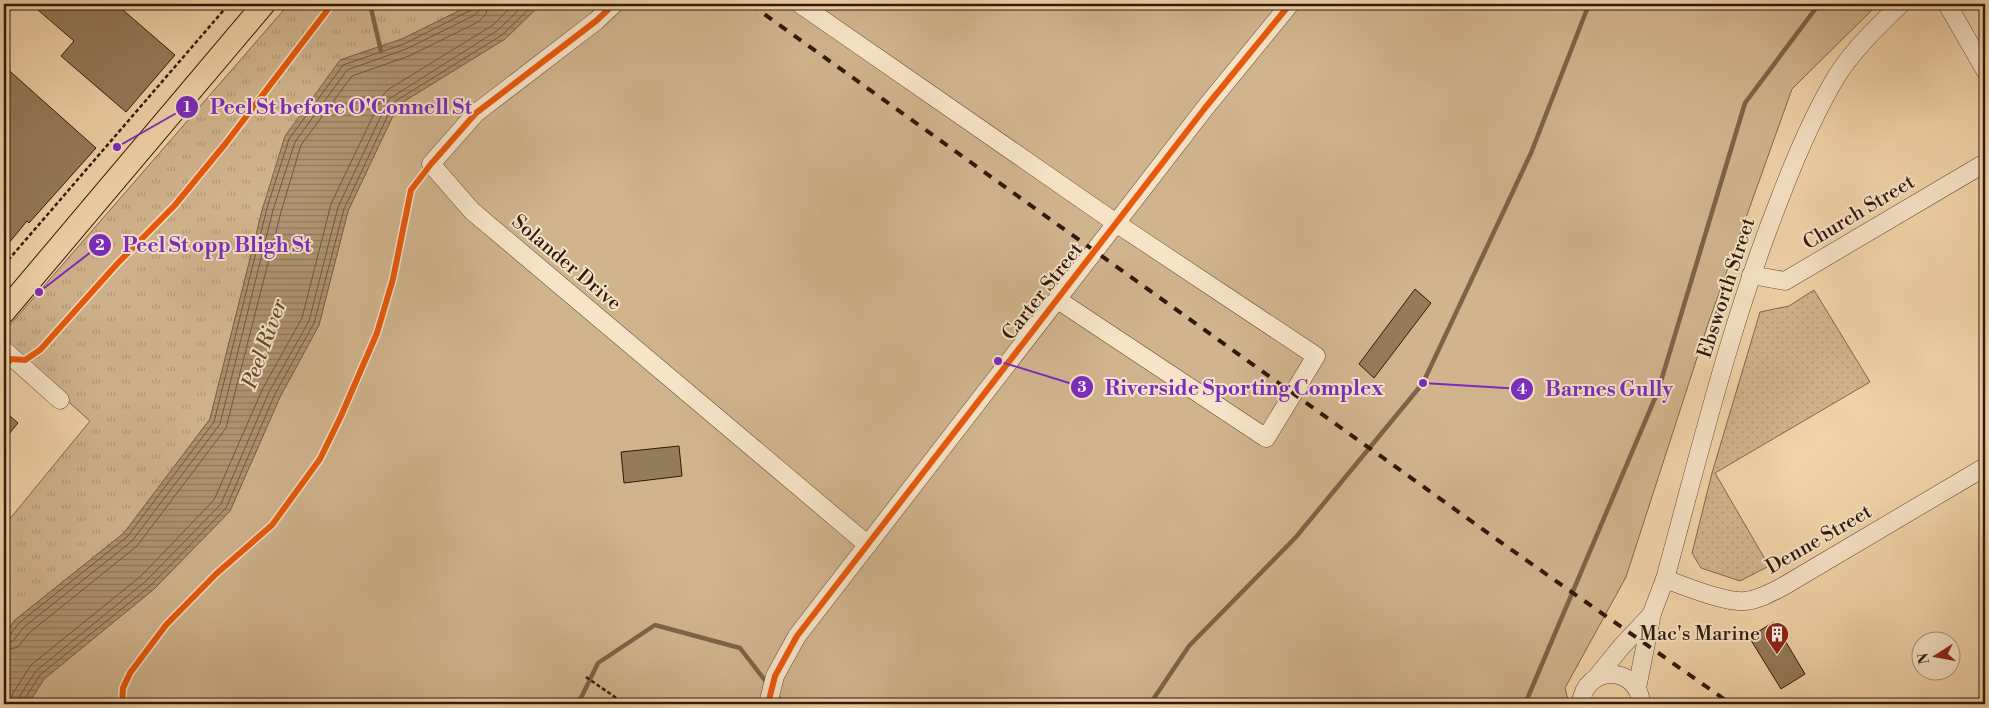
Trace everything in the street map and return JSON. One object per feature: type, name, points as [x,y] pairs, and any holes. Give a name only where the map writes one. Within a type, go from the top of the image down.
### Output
[{"type":"main road","points":[[4,312],[264,4]]},
{"type":"street","name":"Solander Drive","points":[[614,4],[596,21],[476,113],[431,164],[472,211],[868,545]]},
{"type":"street","points":[[800,4],[1116,224],[1316,356],[1266,438],[1058,300]]},
{"type":"street","name":"Carter Street","points":[[768,700],[775,676],[797,636],[1206,108],[1290,4]]},
{"type":"street","name":"Ebsworth Street","points":[[1641,699],[1652,613],[1665,579],[1751,275],[1786,182],[1823,100],[1853,53],[1901,4]]},
{"type":"street","points":[[1947,4],[1985,70]]},
{"type":"street","name":"Church Street","points":[[1751,275],[1785,282],[1985,163]]},
{"type":"street","points":[[4,350],[60,400]]},
{"type":"street","name":"Denne Street","points":[[1665,579],[1729,600],[1743,602],[1755,600],[1782,587],[1985,467]]},
{"type":"street","name":"Ebsworth Street","points":[[1581,704],[1583,693],[1588,684],[1596,678],[1652,613]]},
{"type":"street","points":[[1596,678],[1614,674],[1623,676],[1631,681],[1641,699]]},
{"type":"path","points":[[4,266],[228,4]]},
{"type":"path","points":[[586,677],[625,704]]},
{"type":"green space","points":[[289,4],[473,4],[402,39],[340,60],[263,207],[210,419],[124,533],[15,620],[4,635],[4,526],[90,421],[4,344],[4,332]]},
{"type":"green space","points":[[541,4],[1878,4],[1792,89],[1708,324],[1626,577],[1565,688],[1569,704],[28,704],[44,679],[154,589],[230,511],[280,397],[319,325],[348,211],[398,105],[505,39]]},
{"type":"green space","points":[[1814,290],[1870,382],[1715,473],[1769,566],[1740,581],[1701,568],[1692,553],[1712,473],[1760,312],[1789,306]]},
{"type":"water","name":"Peel River","points":[[473,4],[541,4],[505,39],[398,105],[348,211],[319,325],[280,397],[230,511],[154,589],[44,679],[28,704],[4,704],[4,635],[15,620],[124,533],[210,419],[263,207],[285,136],[340,60],[402,39]]},
{"type":"building","points":[[31,4],[116,4],[175,55],[126,112],[61,56],[74,41]]},
{"type":"building","points":[[4,66],[96,148],[29,223],[27,221],[4,249]]},
{"type":"building","points":[[1415,289],[1431,303],[1374,378],[1359,364]]},
{"type":"building","points":[[4,411],[18,423],[4,440]]},
{"type":"building","points":[[679,446],[682,476],[624,483],[621,452]]},
{"type":"building","name":"Mac's Marine","points":[[1774,622],[1805,674],[1781,689],[1749,637]]},
{"type":"waterway","points":[[370,4],[381,51]]},
{"type":"waterway","points":[[1150,704],[1189,646],[1296,537],[1423,383],[1531,153],[1589,4]]},
{"type":"waterway","points":[[1525,704],[1658,391],[1745,103],[1819,4]]},
{"type":"waterway","points":[[578,704],[598,663],[655,625],[740,648],[767,683]]},
{"type":"waterway","points":[[775,693],[783,704]]},
{"type":"railway","points":[[750,4],[1499,541],[1731,704]]},
{"type":"cycle path","points":[[4,367],[11,359],[25,360],[40,350],[117,264],[175,205],[226,143],[332,4]]},
{"type":"cycle path","points":[[122,704],[123,688],[130,673],[166,625],[216,574],[272,525],[320,459],[377,333],[393,279],[411,190],[476,113],[596,21],[614,4]]},
{"type":"cycle path","points":[[768,704],[775,676],[797,636],[1205,108],[1290,4]]},
{"type":"place","name":"Peel St before O'Connell St","points":[[117,147]]},
{"type":"place","name":"Peel St opp Bligh St","points":[[39,292]]},
{"type":"place","name":"Riverside Sporting Complex","points":[[998,361]]},
{"type":"place","name":"Barnes Gully","points":[[1423,383]]},
{"type":"place","name":"Mac's Marine","points":[[1777,655]]}]
